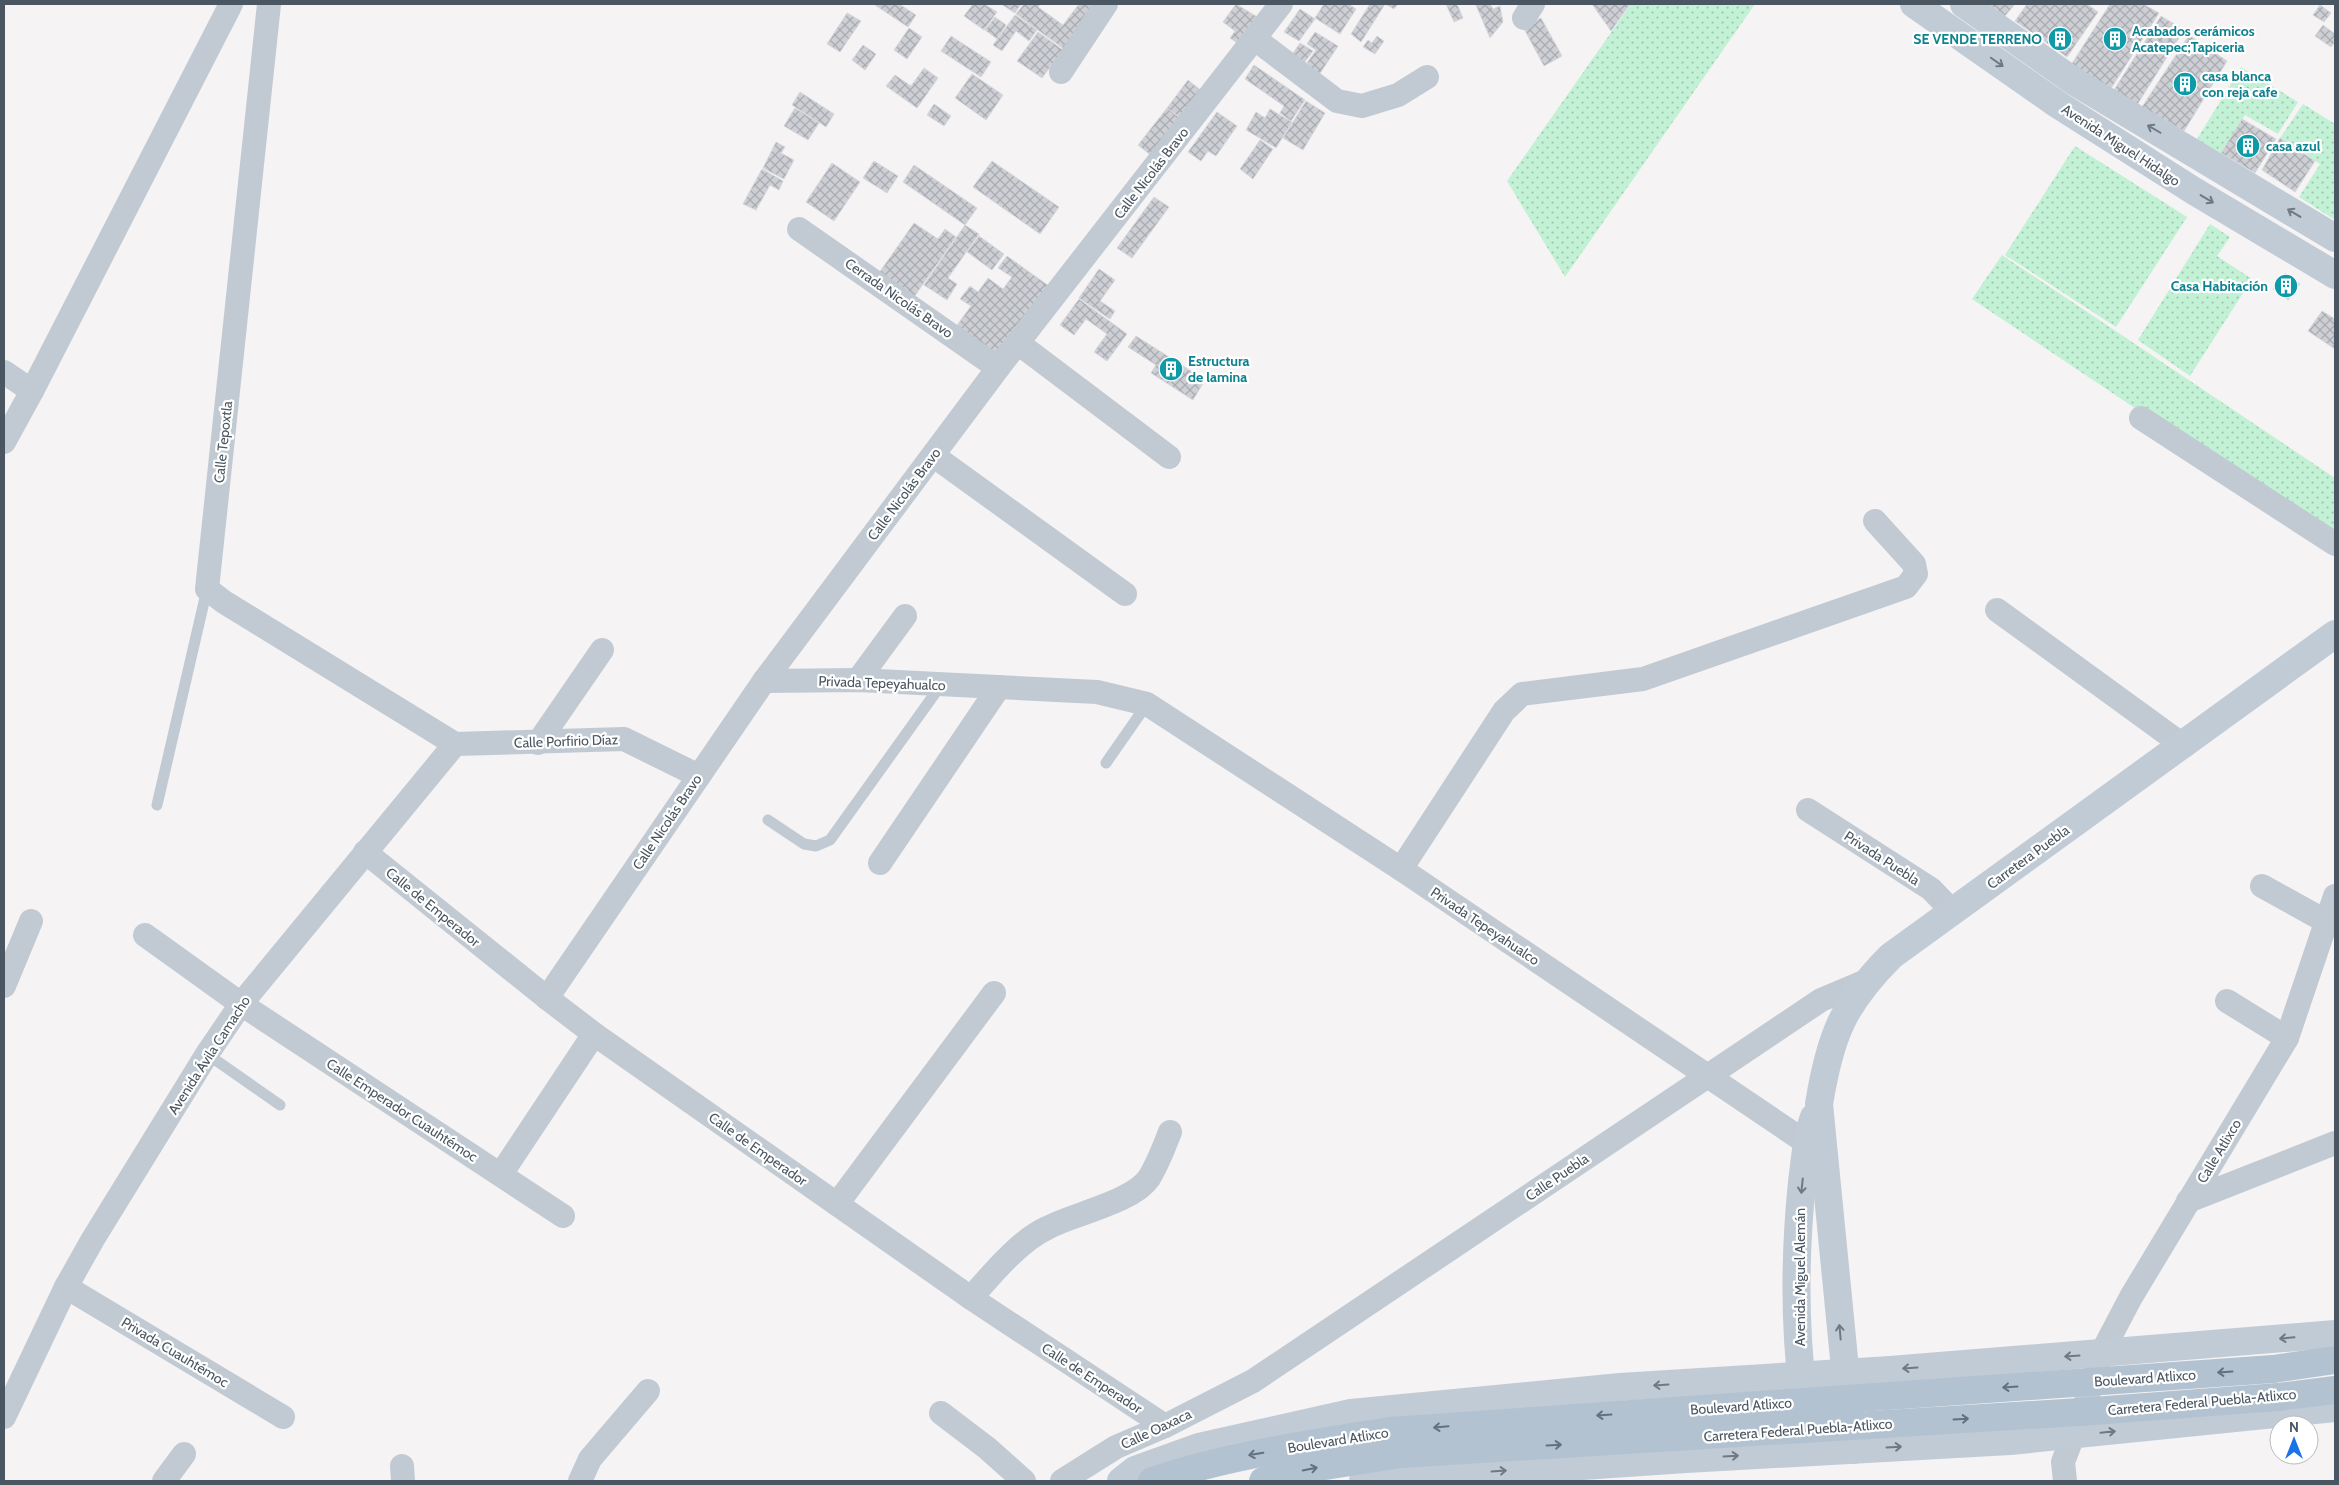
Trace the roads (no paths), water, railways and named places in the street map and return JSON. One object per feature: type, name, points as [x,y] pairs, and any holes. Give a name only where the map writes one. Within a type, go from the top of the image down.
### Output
[{"type":"main road","name":"Avenida Miguel Hidalgo","points":[[1914,4],[2058,104],[2194,191],[2335,275]]},
{"type":"main road","name":"Avenida Miguel Hidalgo","points":[[1964,4],[2075,82],[2335,238]]},
{"type":"main road","name":"Carretera Puebla","points":[[1819,1104],[1826,1062],[1840,1022],[1866,981],[1891,956],[2184,746],[2335,634]]},
{"type":"main road","name":"Avenida Miguel Alemán","points":[[1814,1452],[1801,1376],[1798,1332],[1798,1224],[1815,1144],[1819,1104]]},
{"type":"main road","name":"Avenida Miguel Alemán","points":[[1815,1144],[1852,1450]]},
{"type":"main road","points":[[1748,1379],[1787,1360],[1795,1346],[1798,1332]]},
{"type":"main road","points":[[1121,1481],[1135,1470],[1199,1447],[1351,1413],[1699,1382],[1844,1374],[2335,1334]]},
{"type":"main road","name":"Boulevard Atlixco","points":[[1152,1481],[1245,1455],[1395,1443],[1512,1421],[2273,1369],[2335,1360]]},
{"type":"main road","points":[[1686,1459],[1703,1425],[1704,1404],[1699,1382]]},
{"type":"main road","name":"Carretera Federal Puebla-Atlixco","points":[[1263,1481],[1395,1443],[2090,1412],[2335,1390]]},
{"type":"main road","points":[[1363,1481],[2075,1435],[2335,1408]]},
{"type":"street","points":[[4,442],[231,4]]},
{"type":"street","name":"Calle Tepoxtla","points":[[207,589],[269,4]]},
{"type":"street","points":[[1060,72],[1106,4]]},
{"type":"street","name":"Calle Nicolás Bravo","points":[[547,998],[764,681],[998,368],[1256,39],[1281,4]]},
{"type":"street","points":[[1256,39],[1337,100],[1362,106],[1398,95],[1427,77]]},
{"type":"street","name":"Cerrada Nicolás Bravo","points":[[799,229],[998,368]]},
{"type":"street","points":[[1018,343],[1169,457]]},
{"type":"street","points":[[4,372],[32,391]]},
{"type":"street","points":[[2141,418],[2335,544]]},
{"type":"street","points":[[934,456],[1124,594]]},
{"type":"street","points":[[1401,869],[1504,710],[1522,694],[1643,679],[1906,587],[1916,574],[1914,564],[1875,521]]},
{"type":"street","points":[[207,589],[224,602],[455,744]]},
{"type":"street","points":[[1997,610],[2184,746]]},
{"type":"street","points":[[858,680],[905,616]]},
{"type":"street","points":[[538,743],[602,650]]},
{"type":"street","name":"Privada Tepeyahualco","points":[[764,681],[858,680],[1097,692],[1147,704],[1401,869],[1706,1076],[1815,1144]]},
{"type":"street","points":[[880,863],[999,687]]},
{"type":"street","name":"Calle Porfirio Díaz","points":[[455,744],[624,739],[699,776]]},
{"type":"street","name":"Avenida Ávila Camacho","points":[[6,1399],[94,1238],[241,1004],[455,744]]},
{"type":"street","name":"Privada Puebla","points":[[1808,810],[1931,889],[1952,911]]},
{"type":"street","name":"Calle de Emperador","points":[[365,852],[594,1034],[971,1298],[1165,1426]]},
{"type":"street","points":[[2262,886],[2327,922]]},
{"type":"street","name":"Calle Atlixco","points":[[2046,1481],[2064,1471],[2101,1354],[2131,1297],[2287,1038],[2335,896]]},
{"type":"street","points":[[4,986],[31,921]]},
{"type":"street","name":"Calle Emperador Cuauhtémoc","points":[[146,935],[241,1004],[562,1216]]},
{"type":"street","name":"Calle Puebla","points":[[1253,1381],[1821,1000],[1866,981]]},
{"type":"street","points":[[837,1204],[994,993]]},
{"type":"street","points":[[2227,1001],[2287,1038]]},
{"type":"street","points":[[501,1174],[594,1034]]},
{"type":"street","points":[[971,1298],[1003,1261],[1046,1228],[1094,1210],[1138,1189],[1149,1178],[1170,1132]]},
{"type":"street","points":[[2188,1201],[2335,1143]]},
{"type":"street","name":"Privada Cuauhtémoc","points":[[66,1287],[283,1417]]},
{"type":"street","name":"Calle Oaxaca","points":[[1062,1481],[1116,1447],[1165,1426],[1253,1381]]},
{"type":"street","points":[[580,1481],[590,1459],[648,1390]]},
{"type":"street","points":[[941,1413],[988,1448],[1024,1481]]},
{"type":"street","points":[[164,1481],[184,1454]]},
{"type":"lane","points":[[157,805],[207,589]]},
{"type":"lane","points":[[768,820],[804,844],[816,846],[830,840],[941,684]]},
{"type":"lane","points":[[1106,763],[1147,704]]},
{"type":"lane","points":[[208,1054],[280,1105]]},
{"type":"place","name":"SE VENDE TERRENO","points":[[2060,39]]},
{"type":"place","name":"Acabados cerámicos Acatepec;Tapiceria","points":[[2115,39]]},
{"type":"place","name":"casa blanca con reja cafe","points":[[2185,84]]},
{"type":"place","name":"casa azul","points":[[2248,146]]},
{"type":"place","name":"Casa Habitación","points":[[2286,286]]},
{"type":"place","name":"Estructura de lamina","points":[[1171,369]]}]
